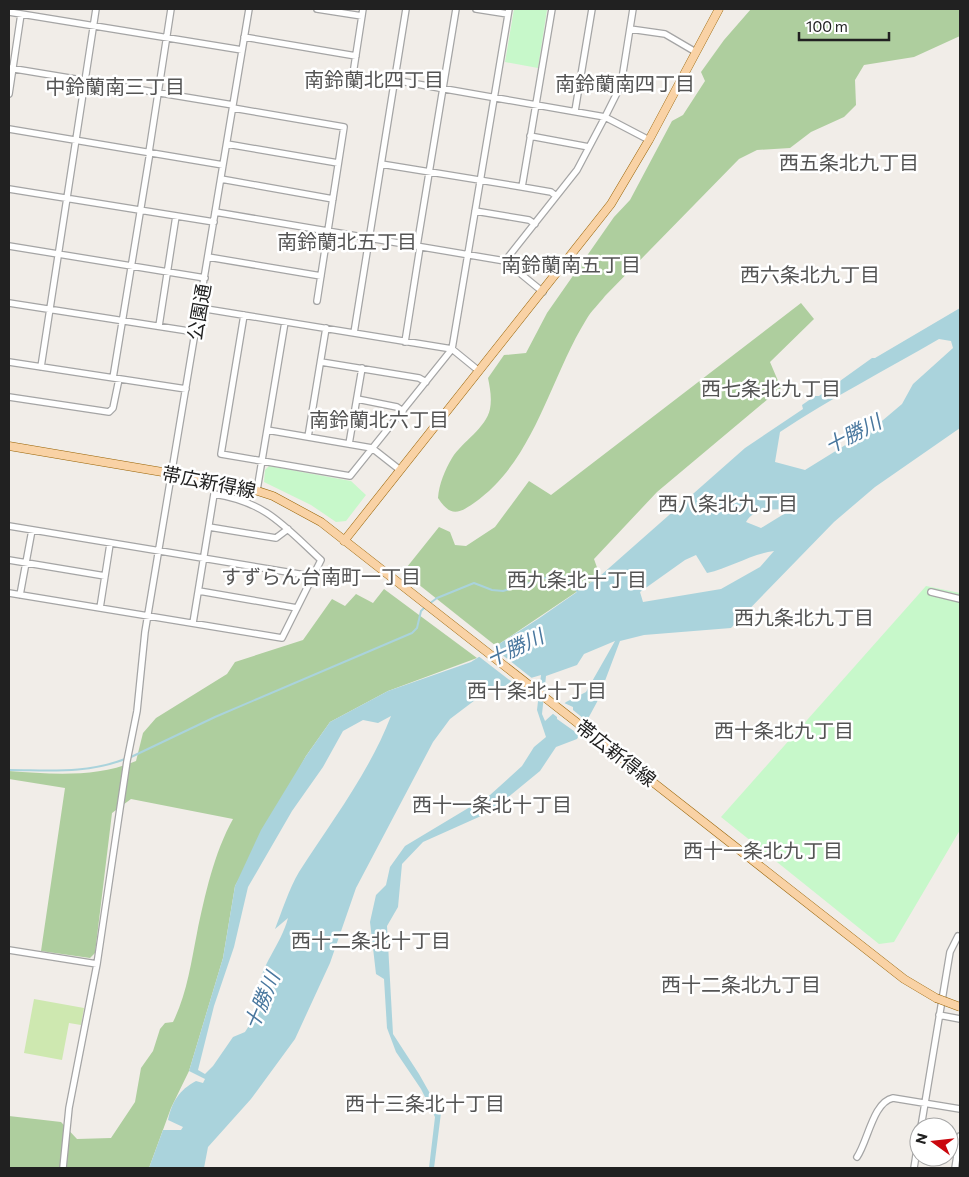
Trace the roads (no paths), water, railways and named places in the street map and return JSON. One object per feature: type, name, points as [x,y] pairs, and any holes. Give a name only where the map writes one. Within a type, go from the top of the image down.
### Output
[{"type":"main road","points":[[344,541],[611,204],[649,140],[694,51],[719,9]]},
{"type":"main road","name":"帯広新得線","points":[[9,446],[257,490],[289,503],[321,522],[904,979],[936,998],[960,1007]]},
{"type":"street","points":[[41,368],[96,9]]},
{"type":"street","points":[[9,397],[103,413],[109,412],[113,408],[122,320],[141,210],[171,9]]},
{"type":"street","name":"公園通","points":[[63,1168],[69,1108],[97,964],[128,752],[137,711],[148,616],[249,9]]},
{"type":"street","points":[[317,9],[362,16]]},
{"type":"street","points":[[353,74],[363,9]]},
{"type":"street","points":[[354,333],[406,9]]},
{"type":"street","points":[[405,342],[429,171],[456,9]]},
{"type":"street","points":[[244,315],[221,454],[350,476],[452,349],[509,12],[476,9]]},
{"type":"street","points":[[522,187],[552,9]]},
{"type":"street","points":[[575,111],[592,9]]},
{"type":"street","points":[[505,261],[577,170],[621,85],[633,9]]},
{"type":"street","points":[[9,12],[242,50]]},
{"type":"street","points":[[9,94],[10,69],[21,14]]},
{"type":"street","points":[[630,29],[665,34],[694,51]]},
{"type":"street","points":[[244,37],[356,56]]},
{"type":"street","points":[[10,69],[158,92],[344,127],[317,301]]},
{"type":"street","points":[[394,80],[604,117],[649,140]]},
{"type":"street","points":[[9,130],[223,165]]},
{"type":"street","points":[[530,136],[588,147]]},
{"type":"street","points":[[227,144],[338,164]]},
{"type":"street","points":[[381,164],[551,192],[556,196]]},
{"type":"street","points":[[221,180],[333,199]]},
{"type":"street","points":[[9,189],[214,222]]},
{"type":"street","points":[[475,211],[529,220],[535,224]]},
{"type":"street","points":[[216,212],[505,261],[543,292]]},
{"type":"street","points":[[159,326],[176,216]]},
{"type":"street","points":[[9,246],[205,278]]},
{"type":"street","points":[[208,257],[321,276]]},
{"type":"street","points":[[9,303],[196,332]]},
{"type":"street","points":[[200,308],[452,349],[479,371]]},
{"type":"street","points":[[257,490],[285,322]]},
{"type":"street","points":[[308,437],[326,328]]},
{"type":"street","points":[[9,362],[186,390]]},
{"type":"street","points":[[321,362],[419,378],[426,382]]},
{"type":"street","points":[[349,444],[362,368]]},
{"type":"street","points":[[357,399],[397,407],[402,411]]},
{"type":"street","points":[[267,430],[372,448],[400,470]]},
{"type":"street","points":[[9,593],[282,638],[320,560],[274,516],[254,504],[214,494],[193,623]]},
{"type":"street","points":[[9,526],[305,575],[312,578]]},
{"type":"street","points":[[209,527],[276,538],[288,529]]},
{"type":"street","points":[[20,595],[32,530]]},
{"type":"street","points":[[100,608],[110,544]]},
{"type":"street","points":[[9,560],[105,576]]},
{"type":"street","points":[[199,591],[297,608]]},
{"type":"street","points":[[931,592],[960,600]]},
{"type":"street","points":[[922,1117],[950,952],[958,936],[960,937]]},
{"type":"street","points":[[9,950],[97,964]]},
{"type":"street","points":[[939,1015],[960,1019]]},
{"type":"street","points":[[857,1158],[864,1146],[879,1105],[885,1100],[892,1098],[960,1109]]},
{"type":"street","points":[[955,1168],[960,1136]]},
{"type":"water","name":"十勝川","points":[[960,308],[960,428],[875,487],[834,522],[731,628],[644,635],[620,641],[597,702],[577,739],[556,747],[540,771],[490,812],[423,842],[402,864],[398,907],[387,926],[393,1034],[441,1113],[434,1168],[429,1168],[435,1117],[421,1089],[396,1052],[387,1028],[384,979],[376,974],[370,922],[376,895],[386,885],[390,867],[405,846],[490,795],[522,766],[534,747],[546,737],[537,710],[541,675],[487,691],[450,719],[433,742],[356,888],[330,963],[295,1039],[251,1099],[208,1147],[204,1168],[149,1168],[163,1130],[181,1130],[183,1127],[168,1120],[177,1097],[185,1088],[196,1081],[203,1083],[205,1079],[189,1071],[223,958],[235,886],[261,830],[306,756],[330,722],[388,691],[471,662],[538,619],[600,576],[745,448],[803,409],[802,405],[815,396],[819,396],[872,358]],"holes":[[[939,339],[951,341],[953,348],[913,384],[902,404],[876,426],[805,470],[775,462],[780,432]],[[773,509],[792,509],[761,528],[746,522],[755,513]],[[774,551],[760,567],[721,589],[643,602],[640,592],[685,560],[696,555],[707,573]],[[615,641],[586,692],[566,702],[545,721],[542,714],[546,676],[577,665],[584,654]],[[391,716],[361,777],[299,872],[292,886],[275,929],[288,918],[285,928],[260,983],[258,993],[269,994],[245,1032],[233,1037],[213,1066],[205,1074],[198,1070],[214,1006],[234,947],[248,887],[292,811],[323,767],[343,731],[363,720],[378,723]]]},
{"type":"waterway","points":[[429,604],[437,598],[474,583],[492,590],[503,591],[555,575],[564,576],[578,592]]},
{"type":"waterway","points":[[129,758],[215,717],[412,633],[417,628],[421,611],[425,607]]},
{"type":"waterway","points":[[9,770],[82,769],[111,764],[125,759]]},
{"type":"district","name":"南鈴蘭北四丁目","points":[[374,80]]},
{"type":"district","name":"南鈴蘭南四丁目","points":[[625,84]]},
{"type":"district","name":"中鈴蘭南三丁目","points":[[115,87]]},
{"type":"district","name":"西五条北九丁目","points":[[849,163]]},
{"type":"district","name":"南鈴蘭北五丁目","points":[[347,242]]},
{"type":"district","name":"南鈴蘭南五丁目","points":[[571,265]]},
{"type":"district","name":"西六条北九丁目","points":[[810,275]]},
{"type":"district","name":"西七条北九丁目","points":[[771,389]]},
{"type":"district","name":"南鈴蘭北六丁目","points":[[379,420]]},
{"type":"district","name":"西八条北九丁目","points":[[728,504]]},
{"type":"district","name":"すずらん台南町一丁目","points":[[321,577]]},
{"type":"district","name":"西九条北十丁目","points":[[577,580]]},
{"type":"district","name":"西九条北九丁目","points":[[804,618]]},
{"type":"district","name":"西十条北十丁目","points":[[537,691]]},
{"type":"district","name":"西十条北九丁目","points":[[784,731]]},
{"type":"district","name":"西十一条北十丁目","points":[[492,805]]},
{"type":"district","name":"西十一条北九丁目","points":[[763,851]]},
{"type":"district","name":"西十二条北十丁目","points":[[371,941]]},
{"type":"district","name":"西十二条北九丁目","points":[[741,985]]},
{"type":"district","name":"西十三条北十丁目","points":[[425,1104]]}]
